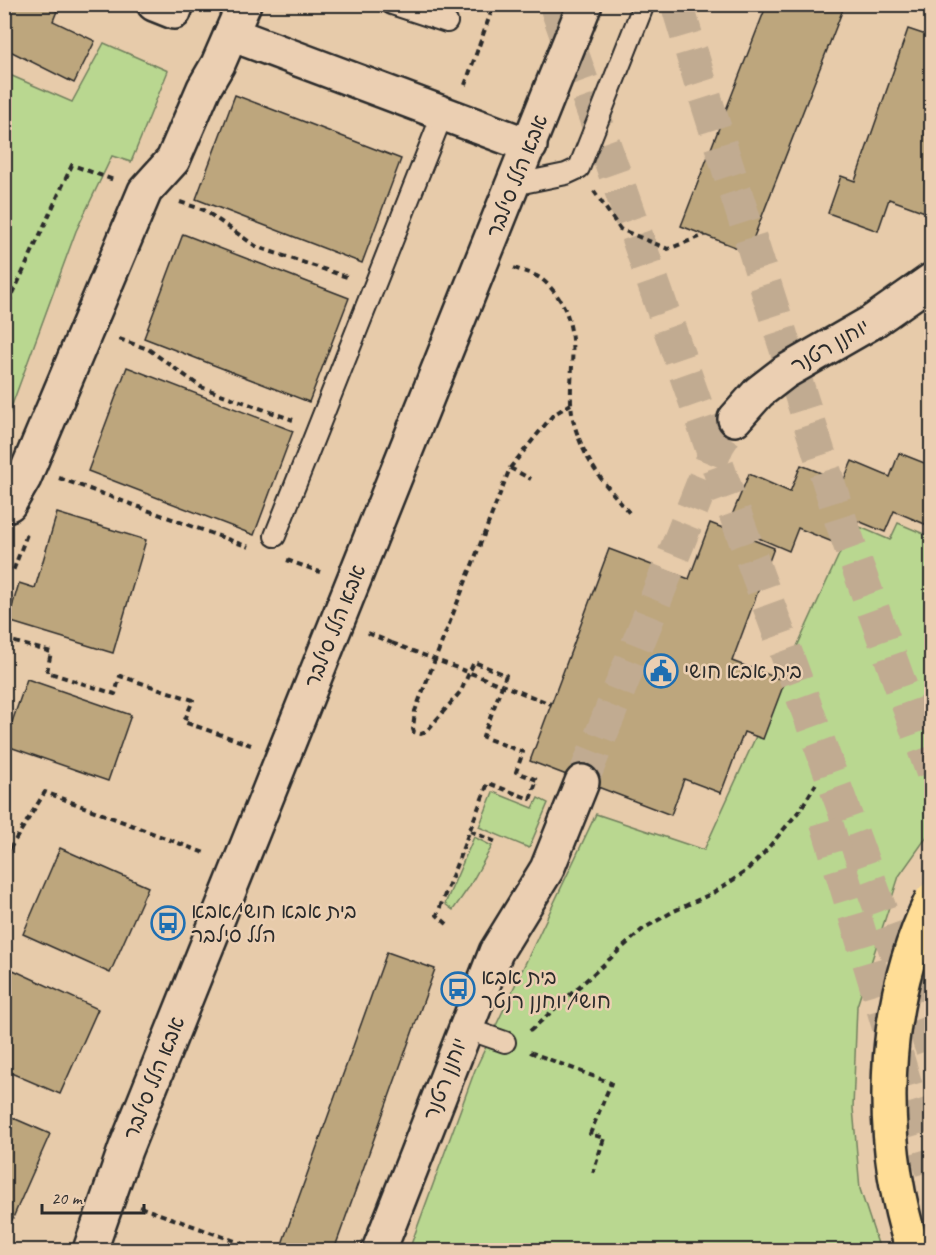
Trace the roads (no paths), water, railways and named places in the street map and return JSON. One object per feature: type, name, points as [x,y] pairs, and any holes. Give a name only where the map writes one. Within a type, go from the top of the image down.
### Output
[{"type":"highway","points":[[913,1251],[891,1154],[889,1089],[895,1018],[904,976],[917,930],[932,899]]},
{"type":"street","points":[[154,4],[174,12],[177,4]]},
{"type":"street","points":[[4,506],[9,504],[28,467],[145,191],[173,160],[244,4]]},
{"type":"street","name":"אבא הלל סילבר","points":[[90,1251],[109,1195],[216,922],[530,146],[585,4]]},
{"type":"street","points":[[231,34],[530,146]]},
{"type":"street","name":"יוחנן רטנר","points":[[735,419],[759,392],[785,372],[872,322],[932,280]]},
{"type":"street","name":"יוחנן רטנר","points":[[379,1251],[496,952],[547,869],[582,782]]},
{"type":"lane","points":[[392,4],[447,22]]},
{"type":"lane","points":[[513,185],[566,174],[579,168],[644,4]]},
{"type":"lane","points":[[275,536],[443,113]]},
{"type":"lane","points":[[465,1028],[504,1042]]},
{"type":"tunnel","points":[[555,4],[722,478],[932,1050]]},
{"type":"tunnel","points":[[677,4],[841,521],[932,772]]},
{"type":"tunnel","points":[[582,782],[718,445],[735,419]]},
{"type":"tunnel","points":[[826,821],[932,1171]]},
{"type":"place","name":"בית אבא חושי","points":[[661,671]]},
{"type":"place","name":"בית אבא חושי/אבא הלל סילבר","points":[[168,923]]},
{"type":"place","name":"בית אבא חושי/יוחנן רנטר","points":[[458,989]]}]
